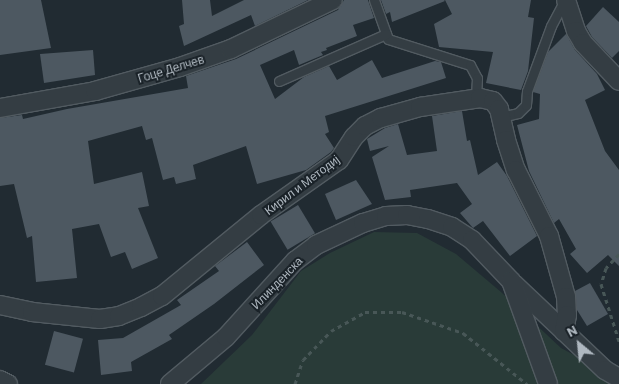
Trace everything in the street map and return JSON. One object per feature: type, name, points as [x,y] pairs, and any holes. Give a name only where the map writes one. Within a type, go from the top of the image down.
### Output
[{"type":"street","name":"Гоце Делчев","points":[[0,108],[95,91],[180,67],[231,48],[333,0]]},
{"type":"street","points":[[565,0],[576,31],[583,43],[619,81]]},
{"type":"street","points":[[476,99],[493,101],[501,117],[516,170],[549,236],[566,297],[568,315],[564,332]]},
{"type":"street","name":"Кирил и Методиј","points":[[0,305],[32,312],[100,319],[119,316],[141,307],[162,296],[261,215],[338,160],[354,137],[365,126],[381,118],[420,107],[476,99]]},
{"type":"street","name":"Илинденска","points":[[170,384],[226,337],[302,256],[316,245],[339,233],[378,219],[407,215],[428,219],[452,228],[472,240],[511,282],[548,384]]},
{"type":"street","points":[[511,282],[605,370],[619,378]]},
{"type":"street","points":[[0,380],[8,384]]},
{"type":"lane","points":[[374,0],[386,34],[392,41],[470,65],[477,78],[476,99]]},
{"type":"lane","points":[[501,117],[518,113],[526,105],[533,73],[551,26],[565,0]]},
{"type":"lane","points":[[279,80],[386,34]]},
{"type":"path","points":[[619,254],[606,268],[601,284],[619,341]]},
{"type":"path","points":[[295,384],[303,360],[331,331],[365,312],[402,312],[463,333],[527,384]]},
{"type":"green space","points":[[374,232],[417,233],[456,254],[501,292],[561,348],[619,379],[619,384],[201,384],[252,335],[301,271],[330,253]]},
{"type":"building","points":[[0,0],[41,0],[51,48],[0,55]]},
{"type":"building","points":[[182,0],[210,0],[212,16],[244,0],[308,0],[255,26],[251,15],[184,46],[179,26],[184,24]]},
{"type":"building","points":[[344,0],[368,0],[374,18],[353,25],[357,36],[326,48],[327,50],[321,52],[323,55],[299,65],[294,50],[260,65],[275,99],[304,77],[329,66],[337,80],[372,60],[382,78],[435,61],[441,62],[446,78],[325,116],[329,132],[325,134],[334,148],[331,152],[306,170],[257,184],[246,146],[193,165],[196,179],[176,184],[174,177],[163,180],[152,138],[146,140],[142,126],[88,141],[94,184],[142,172],[149,206],[138,208],[158,258],[132,269],[125,252],[111,257],[99,224],[72,229],[77,278],[36,282],[32,236],[27,238],[14,184],[0,186],[0,118],[22,115],[23,119],[67,109],[188,88],[186,76],[236,59],[338,10]]},
{"type":"building","points":[[381,0],[445,1],[392,22],[390,12],[386,14]]},
{"type":"building","points":[[445,0],[531,0],[528,17],[534,18],[528,71],[521,90],[486,83],[493,52],[439,47],[434,24],[452,14]]},
{"type":"building","points":[[603,7],[619,22],[619,51],[612,58],[592,37],[586,26]]},
{"type":"building","points":[[566,34],[575,50],[597,74],[605,90],[585,100],[605,151],[619,170],[619,266],[608,255],[587,273],[570,254],[576,249],[559,219],[554,223],[529,171],[517,125],[539,119],[540,94],[533,92],[548,52]]},
{"type":"building","points":[[93,50],[95,75],[44,83],[40,54]]},
{"type":"building","points":[[462,111],[467,141],[470,140],[478,175],[497,162],[507,176],[537,236],[510,256],[483,221],[473,228],[460,213],[472,204],[457,183],[410,190],[411,197],[385,200],[372,157],[389,146],[370,151],[367,139],[385,128],[398,124],[407,155],[437,151],[432,116]]},
{"type":"building","points":[[356,180],[372,204],[336,220],[325,194]]},
{"type":"building","points":[[298,205],[315,233],[288,250],[271,221]]},
{"type":"building","points":[[247,242],[264,265],[214,304],[169,335],[172,339],[131,362],[132,371],[101,375],[98,340],[123,338],[181,305],[177,300],[219,271],[215,266]]},
{"type":"building","points":[[590,283],[608,314],[587,326],[577,310],[575,291]]},
{"type":"building","points":[[54,331],[83,339],[74,373],[45,365]]}]
